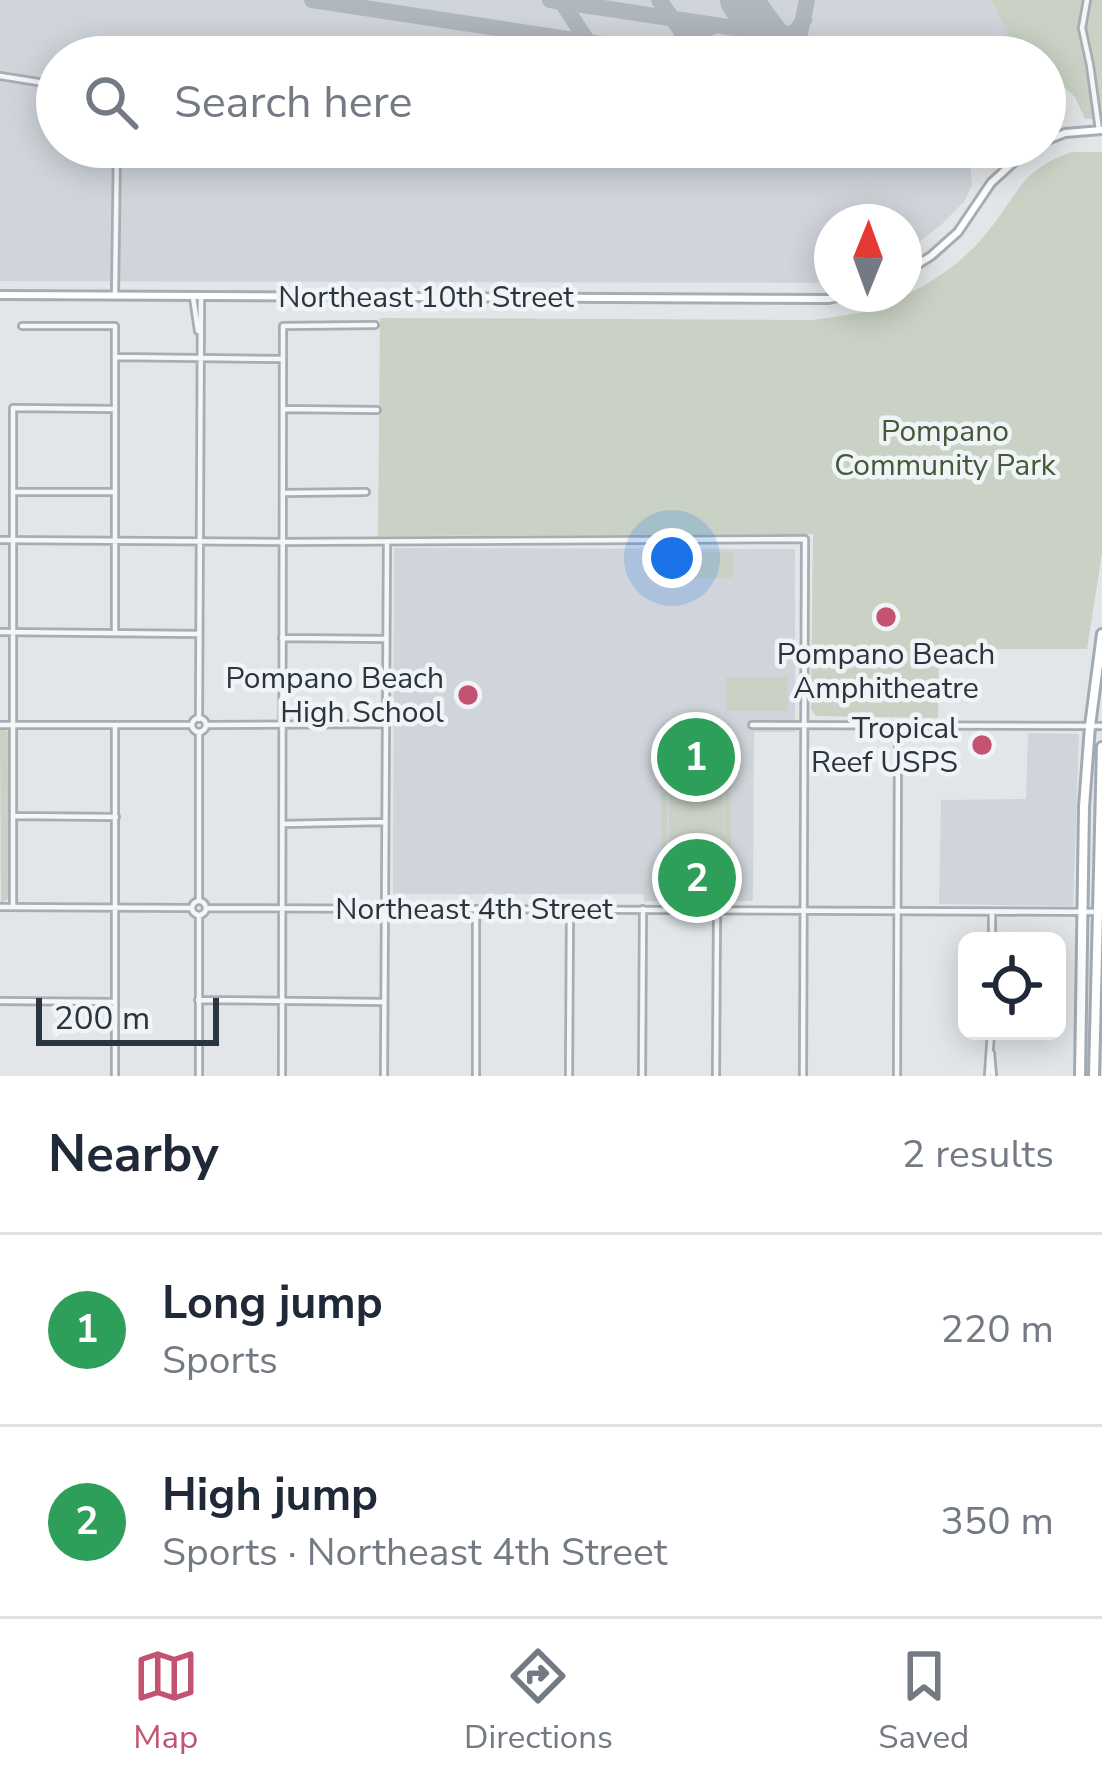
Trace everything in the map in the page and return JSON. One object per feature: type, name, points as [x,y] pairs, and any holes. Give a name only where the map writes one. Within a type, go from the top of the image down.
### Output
[{"type":"main road","points":[[1080,1076],[1083,820],[1102,634]]},
{"type":"main road","points":[[1094,1076],[1102,747]]},
{"type":"street","points":[[1066,133],[1100,130],[1082,28],[1087,0]]},
{"type":"street","points":[[0,76],[36,82]]},
{"type":"street","points":[[115,296],[117,168]]},
{"type":"street","points":[[922,261],[958,232],[991,183],[1007,168]]},
{"type":"street","name":"Northeast 10th Street","points":[[0,296],[814,299]]},
{"type":"street","points":[[197,297],[199,718],[206,725],[387,724]]},
{"type":"street","points":[[22,326],[115,326],[116,633]]},
{"type":"street","points":[[282,1076],[283,326],[375,326]]},
{"type":"street","points":[[115,357],[283,358]]},
{"type":"street","points":[[13,907],[14,408],[116,409]]},
{"type":"street","points":[[283,409],[377,410]]},
{"type":"street","points":[[14,492],[116,492]]},
{"type":"street","points":[[283,493],[367,492]]},
{"type":"street","points":[[0,540],[805,539],[803,1076]]},
{"type":"street","points":[[383,1076],[387,542]]},
{"type":"street","points":[[0,632],[199,634]]},
{"type":"street","points":[[282,638],[387,639]]},
{"type":"street","points":[[0,725],[192,725],[199,718]]},
{"type":"street","points":[[115,725],[115,1076]]},
{"type":"street","points":[[0,907],[191,908],[199,901],[199,732],[192,725]]},
{"type":"street","points":[[199,732],[206,725]]},
{"type":"street","points":[[752,725],[1102,726]]},
{"type":"street","points":[[897,1076],[898,726]]},
{"type":"street","points":[[14,816],[116,817]]},
{"type":"street","points":[[282,824],[384,822]]},
{"type":"street","points":[[199,901],[206,908],[199,916]]},
{"type":"street","points":[[191,908],[199,916]]},
{"type":"street","name":"Northeast 4th Street","points":[[206,908],[1099,912]]},
{"type":"street","points":[[476,909],[476,1076]]},
{"type":"street","points":[[569,1076],[570,909]]},
{"type":"street","points":[[642,1076],[643,909]]},
{"type":"street","points":[[716,1076],[717,910]]},
{"type":"street","points":[[992,912],[992,932]]},
{"type":"street","points":[[199,916],[199,1076]]},
{"type":"street","points":[[198,1000],[384,1002]]},
{"type":"street","points":[[0,1001],[115,1002]]},
{"type":"street","points":[[990,1076],[991,1040]]},
{"type":"shaded area","points":[[0,0],[991,0],[1009,36],[36,36],[36,168],[971,168],[972,185],[964,202],[922,240],[922,204],[814,204],[814,283],[0,281]]},
{"type":"shaded area","points":[[394,548],[795,549],[795,732],[754,732],[753,901],[644,901],[643,894],[393,894]]},
{"type":"shaded area","points":[[1028,733],[1079,734],[1073,906],[939,904],[941,800],[1026,799]]},
{"type":"green space","points":[[991,0],[1102,0],[1102,119],[1085,119],[1066,89],[1066,36],[1009,36]]},
{"type":"green space","name":"Pompano Community Park","points":[[1102,152],[1102,553],[1087,649],[939,649],[938,718],[816,716],[811,709],[813,534],[378,536],[380,318],[811,320],[860,312],[922,312],[922,286],[974,247],[1030,176],[1040,168],[1066,168],[1066,154]]},
{"type":"green space","points":[[733,552],[733,578],[659,579],[659,553]]},
{"type":"green space","points":[[726,677],[788,677],[788,711],[726,711]]},
{"type":"green space","points":[[0,729],[10,734],[9,899],[1,903]]},
{"type":"green space","points":[[690,735],[703,736],[719,744],[730,759],[732,897],[725,897],[724,884],[706,895],[681,894],[662,873],[660,765],[670,745]],"holes":[[[698,742],[718,753],[725,771],[724,864],[723,768],[669,767],[669,865],[724,866],[716,882],[696,891],[675,882],[667,862],[667,766],[675,750]]]},
{"type":"taxiway","points":[[312,0],[549,36]]},
{"type":"taxiway","points":[[550,0],[782,35],[795,32],[804,20]]},
{"type":"taxiway","points":[[659,0],[685,36]]},
{"type":"taxiway","points":[[799,36],[807,0]]},
{"type":"taxiway","points":[[561,1],[584,36]]},
{"type":"taxiway","points":[[692,36],[714,26]]},
{"type":"taxiway","points":[[763,36],[764,32]]},
{"type":"runway","points":[[741,0],[768,36]]},
{"type":"place","name":"Pompano Beach Amphitheatre","points":[[886,617]]},
{"type":"place","name":"Pompano Beach High School","points":[[468,695]]},
{"type":"place","name":"Tropical Reef USPS","points":[[982,745]]},
{"type":"place","name":"Long jump","points":[[696,757]]},
{"type":"place","name":"High jump","points":[[697,878]]}]
